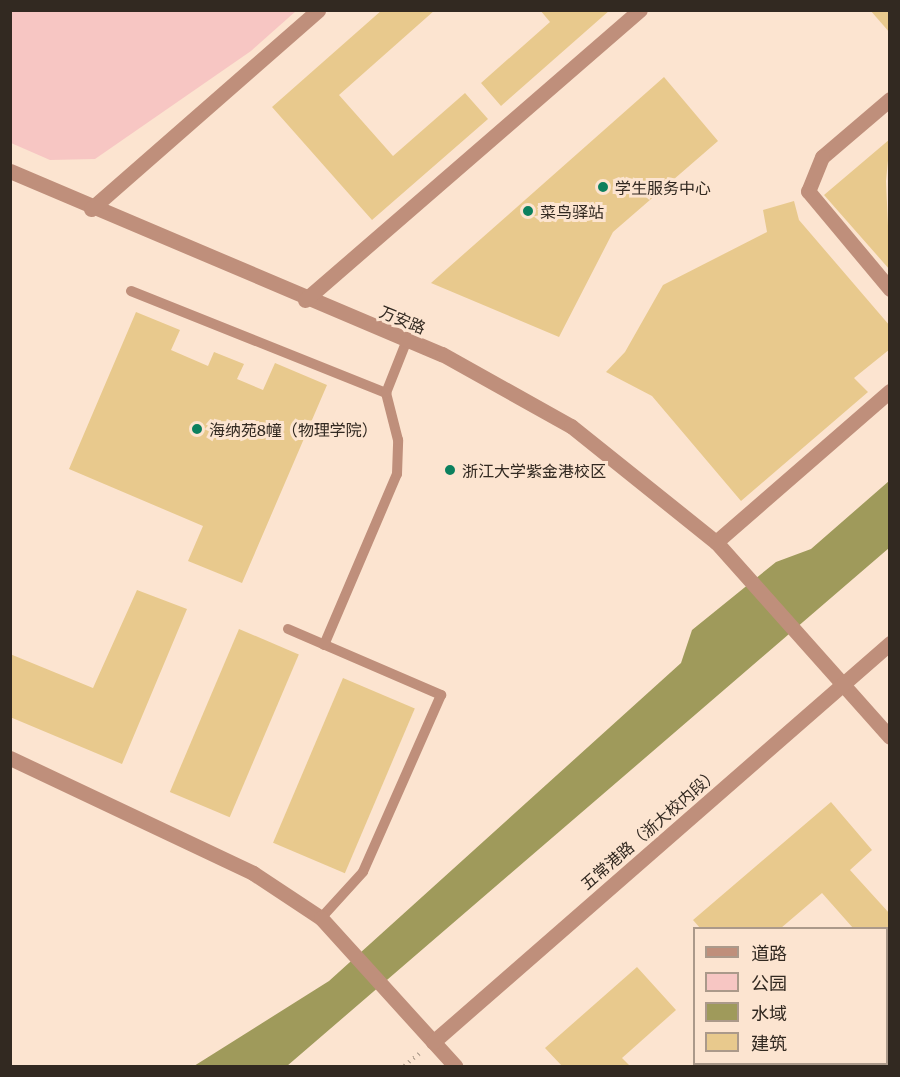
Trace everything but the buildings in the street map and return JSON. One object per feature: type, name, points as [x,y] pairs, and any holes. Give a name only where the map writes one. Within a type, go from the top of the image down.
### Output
[{"type":"street","points":[[91,208],[318,10]]},
{"type":"street","points":[[305,300],[640,10]]},
{"type":"street","points":[[890,99],[822,157],[808,191],[890,289]]},
{"type":"street","name":"万安路","points":[[10,171],[305,300],[407,340],[571,426],[716,542],[890,737]]},
{"type":"street","points":[[716,542],[890,391]]},
{"type":"street","name":"五常港路（浙大校内段）","points":[[433,1042],[890,643]]},
{"type":"street","points":[[10,758],[252,873],[321,918],[340,934],[454,1066]]},
{"type":"lane","points":[[132,291],[386,393]]},
{"type":"lane","points":[[324,645],[397,474],[398,440],[386,393],[407,340]]},
{"type":"lane","points":[[288,629],[441,695],[363,872],[321,918]]},
{"type":"path","points":[[404,1066],[433,1042]]},
{"type":"green space","points":[[11,10],[296,11],[251,51],[95,159],[50,160],[11,143]]},
{"type":"water","points":[[889,481],[889,548],[287,1066],[194,1066],[329,981],[681,663],[692,630],[776,562],[811,549]]},
{"type":"place","name":"学生服务中心","points":[[603,187]]},
{"type":"place","name":"菜鸟驿站","points":[[528,211]]},
{"type":"place","name":"海纳苑8幢（物理学院）","points":[[197,429]]},
{"type":"place","name":"浙江大学紫金港校区","points":[[450,470]]}]
